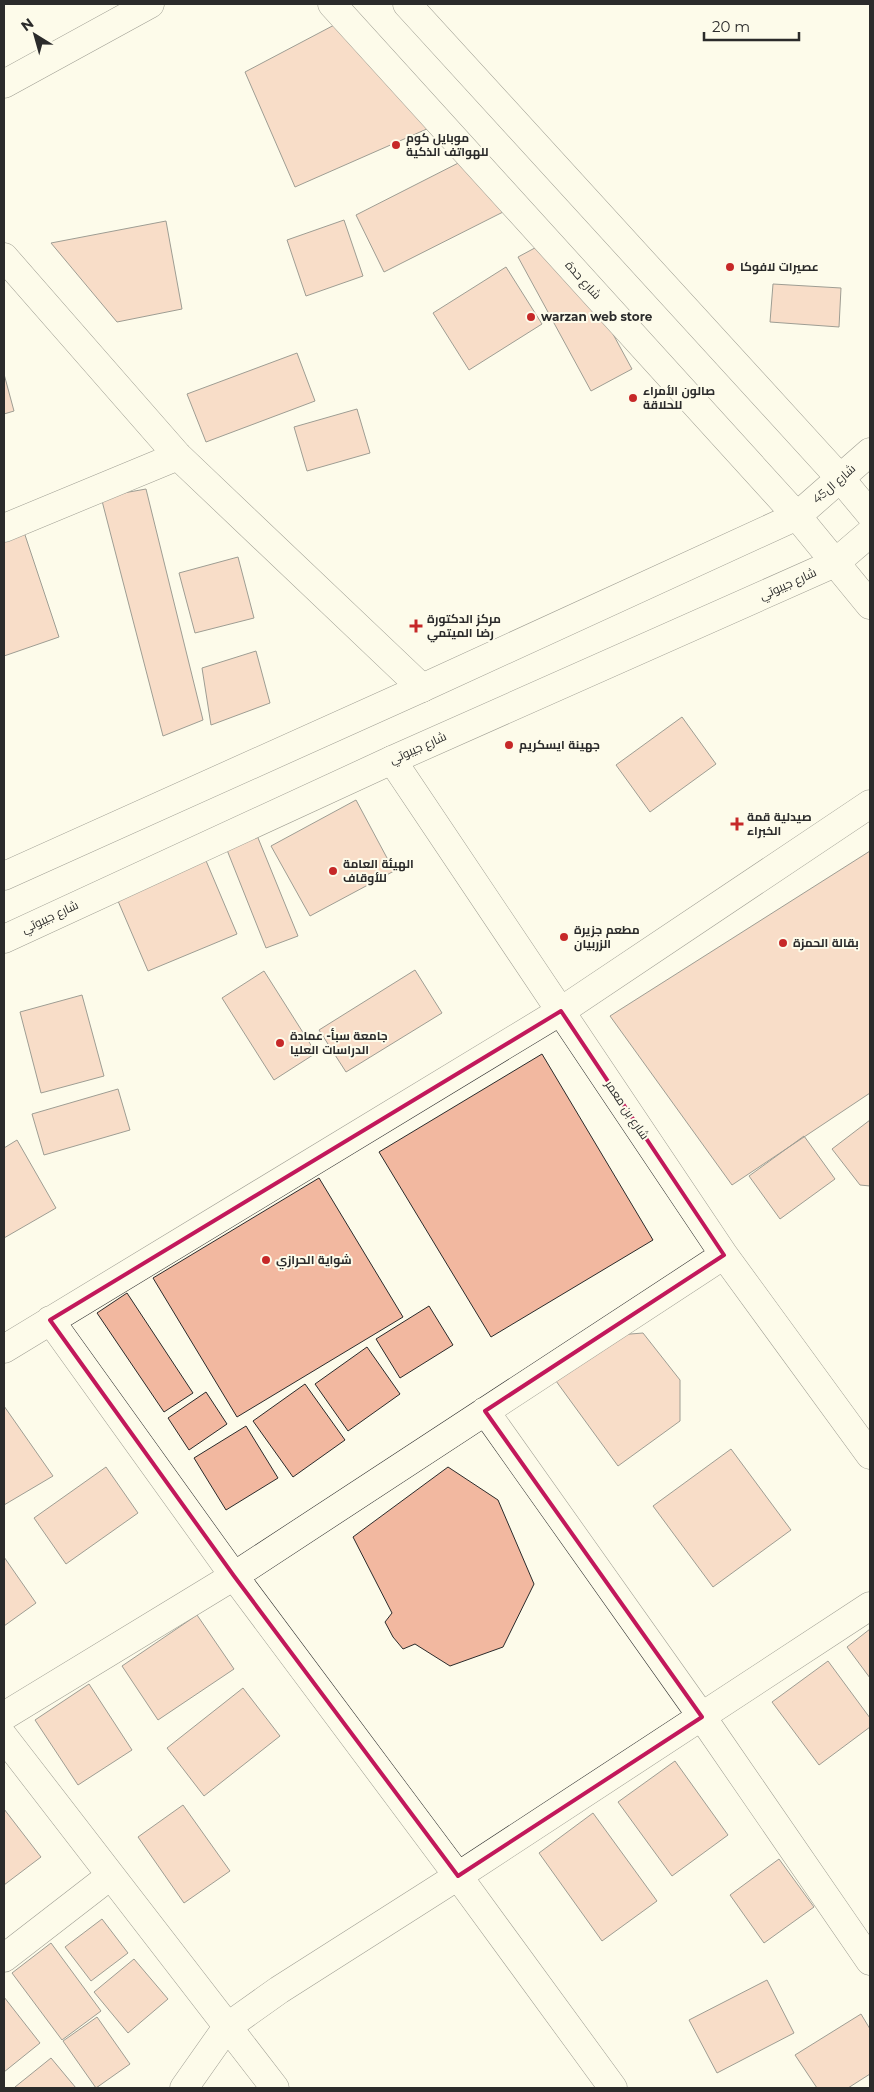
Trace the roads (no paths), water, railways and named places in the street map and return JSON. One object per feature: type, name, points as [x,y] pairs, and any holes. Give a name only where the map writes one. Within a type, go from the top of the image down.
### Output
[{"type":"street","points":[[4,84],[150,4]]},
{"type":"street","name":"شارع حدة","points":[[332,4],[797,516],[870,605]]},
{"type":"street","points":[[407,4],[840,478],[870,514]]},
{"type":"street","points":[[4,257],[178,456],[422,688]]},
{"type":"street","name":"شارع ال45","points":[[797,516],[870,452]]},
{"type":"street","points":[[4,528],[178,456]]},
{"type":"street","points":[[4,876],[422,688],[797,516]]},
{"type":"street","points":[[835,563],[870,533]]},
{"type":"street","name":"شارع جيبوتي","points":[[4,939],[392,760],[835,563]]},
{"type":"street","name":"شارع بن معمر","points":[[392,760],[724,1256],[870,1455]]},
{"type":"street","points":[[4,1349],[560,1011],[870,804]]},
{"type":"street","points":[[4,1716],[234,1576],[724,1256]]},
{"type":"street","points":[[50,1320],[234,1576],[458,1876],[613,2088]]},
{"type":"street","points":[[485,1411],[702,1717],[870,1961]]},
{"type":"street","points":[[184,2088],[193,2072],[227,2027],[279,1990],[458,1876],[870,1606]]},
{"type":"street","points":[[4,1737],[275,2088]]},
{"type":"street","points":[[4,1958],[110,1876]]},
{"type":"place","name":"موبايل كوم للهواتف الذكية","points":[[396,145]]},
{"type":"place","name":"عصيرات لافوكا","points":[[730,267]]},
{"type":"place","name":"warzan web store","points":[[531,317]]},
{"type":"place","name":"صالون الأمراء للحلاقة","points":[[633,398]]},
{"type":"place","name":"مركز الدكتورة رضا الميتمي","points":[[416,626]]},
{"type":"place","name":"جهينة ايسكريم","points":[[509,745]]},
{"type":"place","name":"صيدلية قمة الخبراء","points":[[737,824]]},
{"type":"place","name":"الهيئة العامة للأوقاف","points":[[333,871]]},
{"type":"place","name":"مطعم جزيرة الزربيان","points":[[564,937]]},
{"type":"place","name":"بقالة الحمزة","points":[[783,943]]},
{"type":"place","name":"جامعة سبأ- عمادة الدراسات العليا","points":[[280,1043]]},
{"type":"place","name":"شواية الحرازي","points":[[266,1260]]}]
